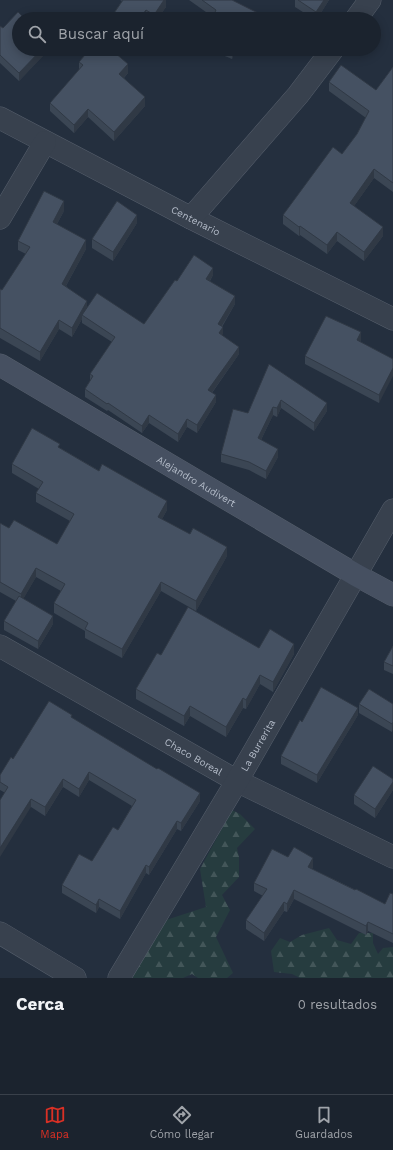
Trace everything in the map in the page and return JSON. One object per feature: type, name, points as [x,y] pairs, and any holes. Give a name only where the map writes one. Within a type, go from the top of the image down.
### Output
[{"type":"street","points":[[361,12],[370,0]]},
{"type":"street","points":[[191,218],[294,100],[328,56]]},
{"type":"street","name":"Centenario","points":[[0,118],[191,218],[393,319]]},
{"type":"street","points":[[0,218],[45,142]]},
{"type":"street","name":"Alejandro Audivert","points":[[0,365],[356,575],[393,595]]},
{"type":"street","name":"La Burrerita","points":[[120,978],[237,781],[393,510]]},
{"type":"street","name":"Chaco Boreal","points":[[0,646],[237,781],[393,857]]},
{"type":"street","points":[[0,933],[75,978]]},
{"type":"green space","points":[[232,810],[240,814],[255,829],[237,848],[239,857],[239,877],[222,895],[230,910],[216,937],[233,973],[227,978],[198,978],[192,974],[183,978],[133,978],[136,962],[166,920],[206,907],[200,869]]},
{"type":"green space","points":[[329,928],[337,940],[351,944],[359,933],[373,933],[373,943],[378,954],[383,948],[393,947],[393,978],[300,978],[292,974],[274,972],[271,951],[280,938],[290,942],[302,935]]},
{"type":"building","points":[[123,0],[164,0],[156,12],[149,12],[146,10],[144,12],[115,12]]},
{"type":"building","points":[[202,0],[232,0],[256,12],[215,12],[216,10]]},
{"type":"building","points":[[298,0],[324,0],[316,12]]},
{"type":"building","points":[[12,18],[12,56],[35,56],[19,73],[0,55],[0,26],[3,28]]},
{"type":"building","points":[[84,56],[119,56],[128,64],[119,74],[145,97],[114,132],[88,109],[74,125],[50,103],[83,65],[79,62]]},
{"type":"building","points":[[341,65],[376,90],[393,67],[393,183],[374,169],[350,203],[383,227],[364,252],[337,232],[327,245],[283,215],[333,147],[342,154],[357,134],[369,111],[329,82]]},
{"type":"building","points":[[44,191],[64,201],[53,222],[86,240],[62,284],[87,301],[72,328],[59,320],[40,352],[0,328],[0,289],[2,290],[30,247],[18,241]]},
{"type":"building","points":[[117,201],[137,215],[113,252],[92,239]]},
{"type":"building","points":[[194,255],[213,268],[206,279],[235,296],[218,324],[223,327],[219,333],[239,347],[208,390],[216,395],[197,425],[187,419],[178,434],[149,415],[142,426],[85,389],[93,376],[90,374],[115,337],[82,315],[97,293],[144,324],[175,280],[177,281]]},
{"type":"building","points":[[326,316],[361,332],[357,340],[393,359],[393,368],[379,395],[305,356]]},
{"type":"building","points":[[269,364],[327,403],[314,423],[281,400],[277,408],[273,407],[258,438],[278,449],[266,471],[249,462],[221,454],[233,409],[248,413]]},
{"type":"building","points":[[32,428],[60,444],[58,447],[99,471],[102,464],[167,501],[158,517],[190,534],[193,528],[227,547],[196,601],[161,582],[122,649],[85,629],[88,623],[54,603],[65,584],[36,568],[21,594],[0,582],[0,523],[9,528],[14,520],[57,544],[74,514],[36,493],[43,482],[12,464]]},
{"type":"building","points":[[19,596],[53,616],[38,641],[4,621]]},
{"type":"building","points":[[188,607],[259,648],[270,629],[294,644],[273,682],[260,675],[246,700],[243,698],[226,727],[190,706],[184,716],[136,689],[157,653],[161,655]]},
{"type":"building","points":[[393,646],[393,666],[384,662]]},
{"type":"building","points":[[321,687],[358,708],[317,775],[281,756],[300,720],[302,722]]},
{"type":"building","points":[[369,689],[393,704],[392,724],[359,704]]},
{"type":"building","points":[[49,701],[72,715],[71,717],[200,793],[181,823],[177,821],[149,867],[146,865],[120,911],[99,899],[96,905],[62,885],[79,854],[92,861],[113,827],[118,830],[136,800],[89,772],[79,789],[63,779],[45,807],[31,799],[0,848],[0,800],[8,787],[0,782],[0,775],[11,757],[13,759]]},
{"type":"building","points":[[373,766],[393,779],[393,782],[375,809],[354,795]]},
{"type":"building","points":[[294,847],[313,858],[308,867],[355,890],[356,889],[385,904],[390,893],[393,894],[393,934],[368,922],[366,926],[294,890],[287,904],[284,902],[264,933],[246,920],[267,889],[254,883],[272,849],[288,857]]}]
